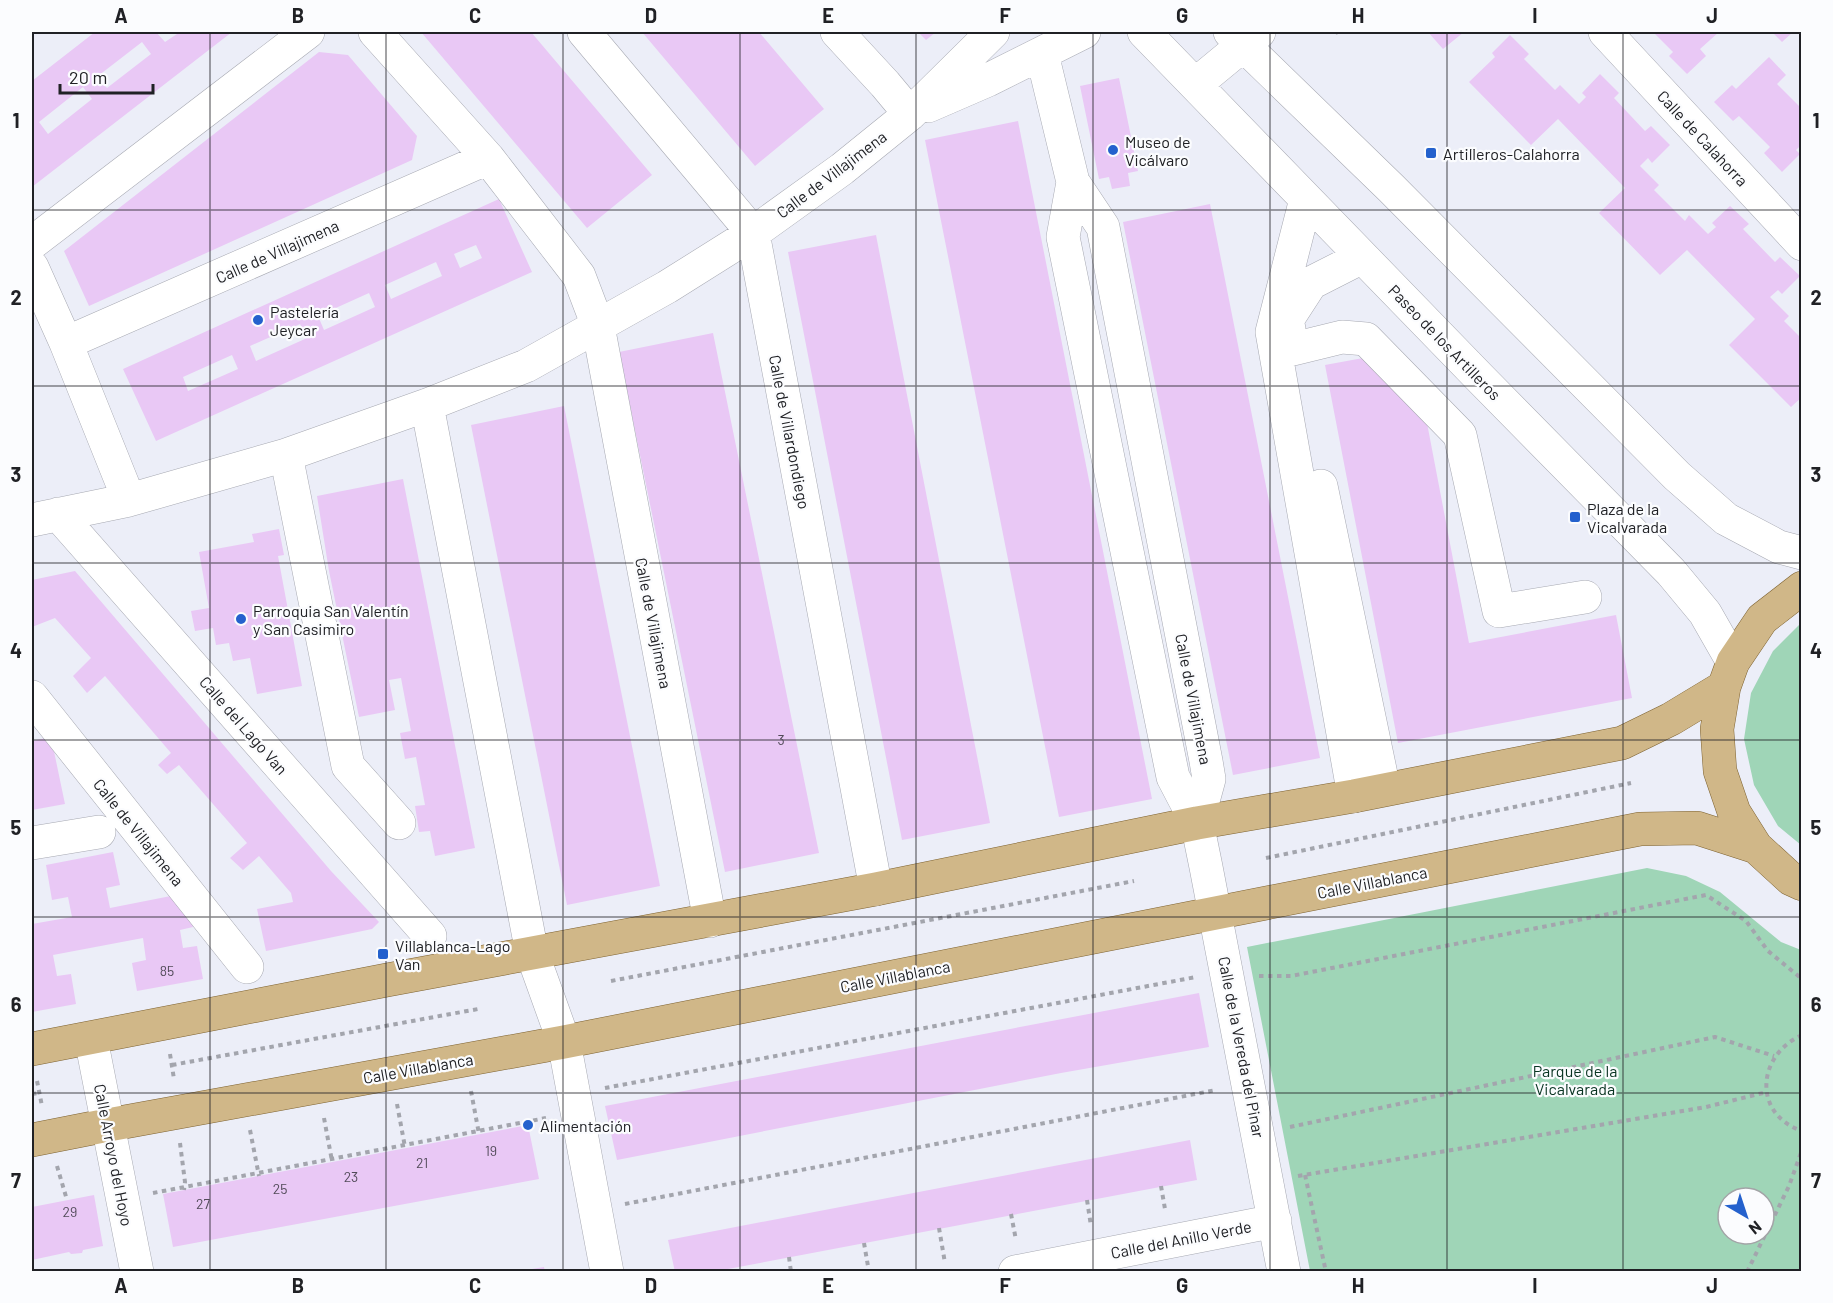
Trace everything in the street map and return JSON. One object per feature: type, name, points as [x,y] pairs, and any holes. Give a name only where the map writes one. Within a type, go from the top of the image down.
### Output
[{"type":"main road","points":[[1802,588],[1762,619],[1729,674],[1717,729],[1720,771],[1734,812],[1756,847],[1791,879],[1802,884]]},
{"type":"main road","points":[[33,1061],[91,1039],[387,980],[876,889],[1197,823],[1369,793],[1622,743],[1671,719],[1729,674]]},
{"type":"main road","name":"Calle Villablanca","points":[[43,1137],[564,1042],[1640,829],[1697,828],[1756,847]]},
{"type":"street","points":[[32,243],[308,32]]},
{"type":"street","name":"Calle de Villajimena","points":[[375,32],[488,158],[579,276],[598,326],[710,921]]},
{"type":"street","name":"Calle de Villardondiego","points":[[584,32],[753,233],[876,889]]},
{"type":"street","points":[[837,32],[909,114]]},
{"type":"street","name":"Calle de Villajimena","points":[[45,517],[129,500],[286,455],[427,405],[525,366],[667,287],[753,233],[842,169],[909,114],[993,32]]},
{"type":"street","name":"Calle de Villajimena","points":[[909,114],[988,80],[1084,32]]},
{"type":"street","name":"Paseo de los Artilleros","points":[[1144,32],[1671,572],[1705,613],[1729,674]]},
{"type":"street","name":"Calle de Calahorra","points":[[1605,32],[1802,244]]},
{"type":"street","points":[[1196,84],[1244,36],[1391,188],[1677,476],[1726,519],[1779,547],[1802,553]]},
{"type":"street","name":"Calle de Villajimena","points":[[1042,54],[1073,182],[1103,227],[1209,779],[1197,823]]},
{"type":"street","name":"Calle de Villajimena","points":[[66,344],[488,158]]},
{"type":"street","points":[[1306,199],[1272,332],[1369,793]]},
{"type":"street","points":[[1362,257],[1311,283],[1287,320],[1369,793]]},
{"type":"street","points":[[32,267],[129,500]]},
{"type":"street","points":[[1293,349],[1342,337],[1366,339],[1460,435],[1499,611],[1585,597]]},
{"type":"street","points":[[427,405],[532,953],[564,1042],[607,1272]]},
{"type":"street","points":[[286,455],[348,766],[399,823]]},
{"type":"street","name":"Calle del Lago Van","points":[[45,517],[430,936]]},
{"type":"street","name":"Calle de Villajimena","points":[[32,697],[248,967]]},
{"type":"street","name":"Calle de la Vereda del Pinar","points":[[1197,823],[1284,1272]]},
{"type":"street","name":"Calle de Villajimena","points":[[32,843],[99,832]]},
{"type":"street","name":"Calle Arroyo del Hoyo","points":[[91,1039],[137,1272]]},
{"type":"street","name":"Calle del Anillo Verde","points":[[1016,1257],[1275,1221]]},
{"type":"path","points":[[1266,858],[1631,783]]},
{"type":"path","points":[[611,981],[1134,881]]},
{"type":"path","points":[[1251,977],[1291,976],[1706,895],[1746,921],[1768,951],[1802,979]]},
{"type":"path","points":[[598,1089],[1202,976]]},
{"type":"path","points":[[172,1065],[478,1009]]},
{"type":"path","points":[[1802,1035],[1786,1043],[1774,1056],[1767,1071],[1767,1092],[1770,1103],[1779,1118],[1792,1128],[1802,1131]]},
{"type":"path","points":[[1283,1129],[1715,1037],[1774,1056]]},
{"type":"path","points":[[169,1049],[176,1089]]},
{"type":"path","points":[[33,1061],[43,1137],[67,1200]]},
{"type":"path","points":[[470,1087],[479,1132]]},
{"type":"path","points":[[619,1205],[1224,1088]]},
{"type":"path","points":[[1288,1177],[1706,1107],[1767,1092]]},
{"type":"path","points":[[32,1094],[39,1093]]},
{"type":"path","points":[[398,1112],[405,1146]]},
{"type":"path","points":[[149,1194],[185,1189],[547,1118]]},
{"type":"path","points":[[326,1127],[331,1160]]},
{"type":"path","points":[[252,1141],[259,1174]]},
{"type":"path","points":[[1747,1272],[1789,1186],[1802,1150]]},
{"type":"path","points":[[182,1155],[185,1189]]},
{"type":"path","points":[[1305,1174],[1326,1272]]},
{"type":"path","points":[[1161,1186],[1166,1214]]},
{"type":"path","points":[[1087,1200],[1093,1235]]},
{"type":"path","points":[[1011,1214],[1016,1257]]},
{"type":"path","points":[[939,1228],[945,1263]]},
{"type":"path","points":[[864,1243],[869,1272]]},
{"type":"path","points":[[789,1257],[791,1272]]},
{"type":"green space","points":[[1801,623],[1801,845],[1778,826],[1754,785],[1744,739],[1751,693],[1773,651]]},
{"type":"green space","name":"Parque de la Vicalvarada","points":[[1647,868],[1686,876],[1720,892],[1781,942],[1801,950],[1801,1271],[1310,1271],[1247,947]]},
{"type":"building","points":[[95,32],[156,32],[165,42],[180,32],[232,32],[32,187],[32,81]],"holes":[[[142,42],[151,54],[107,88],[98,76]],[[83,87],[92,99],[48,134],[39,122]]]},
{"type":"building","points":[[421,32],[531,32],[652,175],[587,228]]},
{"type":"building","points":[[642,32],[759,32],[824,109],[755,166]]},
{"type":"building","points":[[918,32],[936,32],[926,40]]},
{"type":"building","points":[[1428,32],[1464,32],[1443,49]]},
{"type":"building","points":[[1653,32],[1719,32],[1700,49],[1706,56],[1687,74],[1669,56],[1673,52]]},
{"type":"building","points":[[1772,32],[1793,32],[1782,42]]},
{"type":"building","points":[[1510,35],[1529,54],[1524,59],[1555,90],[1560,85],[1579,104],[1586,97],[1582,93],[1600,74],[1619,93],[1614,98],[1645,131],[1651,126],[1670,145],[1652,163],[1648,158],[1640,166],[1659,185],[1654,190],[1685,221],[1689,215],[1708,234],[1716,227],[1712,223],[1730,206],[1749,224],[1743,229],[1775,262],[1780,257],[1800,276],[1782,294],[1778,290],[1770,297],[1789,316],[1784,321],[1802,339],[1802,397],[1791,407],[1729,345],[1755,319],[1687,250],[1660,275],[1599,213],[1625,188],[1558,119],[1531,145],[1469,82],[1495,57],[1492,53]]},
{"type":"building","points":[[319,52],[348,55],[417,136],[412,160],[89,306],[64,251]]},
{"type":"building","points":[[1769,57],[1786,75],[1777,84],[1802,109],[1802,144],[1796,150],[1800,154],[1782,172],[1764,153],[1770,147],[1739,116],[1733,121],[1714,102],[1732,85],[1736,89]]},
{"type":"building","name":"Museo de Vicálvaro","points":[[1119,78],[1138,171],[1128,173],[1130,186],[1112,189],[1109,177],[1099,179],[1080,86]]},
{"type":"building","points":[[1018,121],[1152,799],[1059,817],[925,140]]},
{"type":"building","points":[[499,199],[532,272],[156,441],[123,369]],"holes":[[[476,245],[482,258],[460,268],[454,254]],[[436,262],[442,276],[391,299],[385,285]],[[369,293],[375,307],[324,330],[318,316]],[[300,324],[307,338],[256,361],[250,346]],[[232,355],[238,369],[188,391],[183,377]]]},
{"type":"building","points":[[1210,204],[1320,758],[1233,775],[1123,222]]},
{"type":"building","points":[[876,235],[990,823],[902,840],[788,252]]},
{"type":"building","points":[[713,333],[819,853],[725,872],[619,352]]},
{"type":"building","points":[[1363,358],[1427,423],[1469,643],[1616,615],[1632,698],[1398,743],[1325,365]]},
{"type":"building","points":[[564,406],[660,886],[567,905],[471,425]]},
{"type":"building","points":[[403,479],[475,848],[435,856],[430,831],[419,832],[415,806],[425,805],[416,757],[405,759],[400,733],[411,731],[401,678],[389,680],[395,710],[359,717],[329,571],[317,496]]},
{"type":"building","name":"Parroquia San Valentín y San Casimiro","points":[[279,529],[284,555],[278,556],[302,686],[257,694],[250,658],[233,661],[229,643],[216,645],[213,628],[195,631],[191,611],[209,608],[199,552],[254,542],[252,534]]},
{"type":"building","points":[[75,571],[331,871],[379,922],[372,929],[266,951],[257,909],[293,902],[291,893],[259,856],[243,870],[230,858],[247,843],[179,765],[167,774],[158,765],[171,753],[105,676],[87,693],[73,676],[91,658],[55,618],[32,627],[32,580]]},
{"type":"building","points":[[51,737],[65,804],[32,810],[32,741]]},
{"type":"building","points":[[113,852],[120,885],[106,888],[110,908],[186,893],[193,927],[180,930],[183,948],[197,946],[203,979],[137,991],[132,963],[146,960],[143,938],[53,955],[57,976],[71,974],[76,1004],[32,1012],[32,924],[72,917],[68,897],[52,900],[46,865]]},
{"type":"building","points":[[1199,993],[1209,1047],[1061,1073],[617,1160],[605,1106]]},
{"type":"building","points":[[528,1125],[539,1179],[173,1247],[163,1194]]},
{"type":"building","points":[[1190,1140],[1197,1180],[712,1272],[675,1272],[668,1240]]},
{"type":"building","points":[[94,1195],[103,1246],[83,1250],[82,1253],[71,1254],[69,1252],[32,1260],[32,1207]]},
{"type":"building","points":[[544,1267],[545,1272],[526,1272],[526,1270]]},
{"type":"place","name":"Museo de Vicálvaro","points":[[1113,150]]},
{"type":"place","name":"Artilleros-Calahorra","points":[[1431,153]]},
{"type":"place","name":"Pastelería Jeycar","points":[[258,320]]},
{"type":"place","name":"Plaza de la Vicalvarada","points":[[1575,517]]},
{"type":"place","name":"Parroquia San Valentín y San Casimiro","points":[[241,619]]},
{"type":"place","name":"Villablanca-Lago Van","points":[[383,954]]},
{"type":"place","name":"Alimentación","points":[[528,1125]]}]
